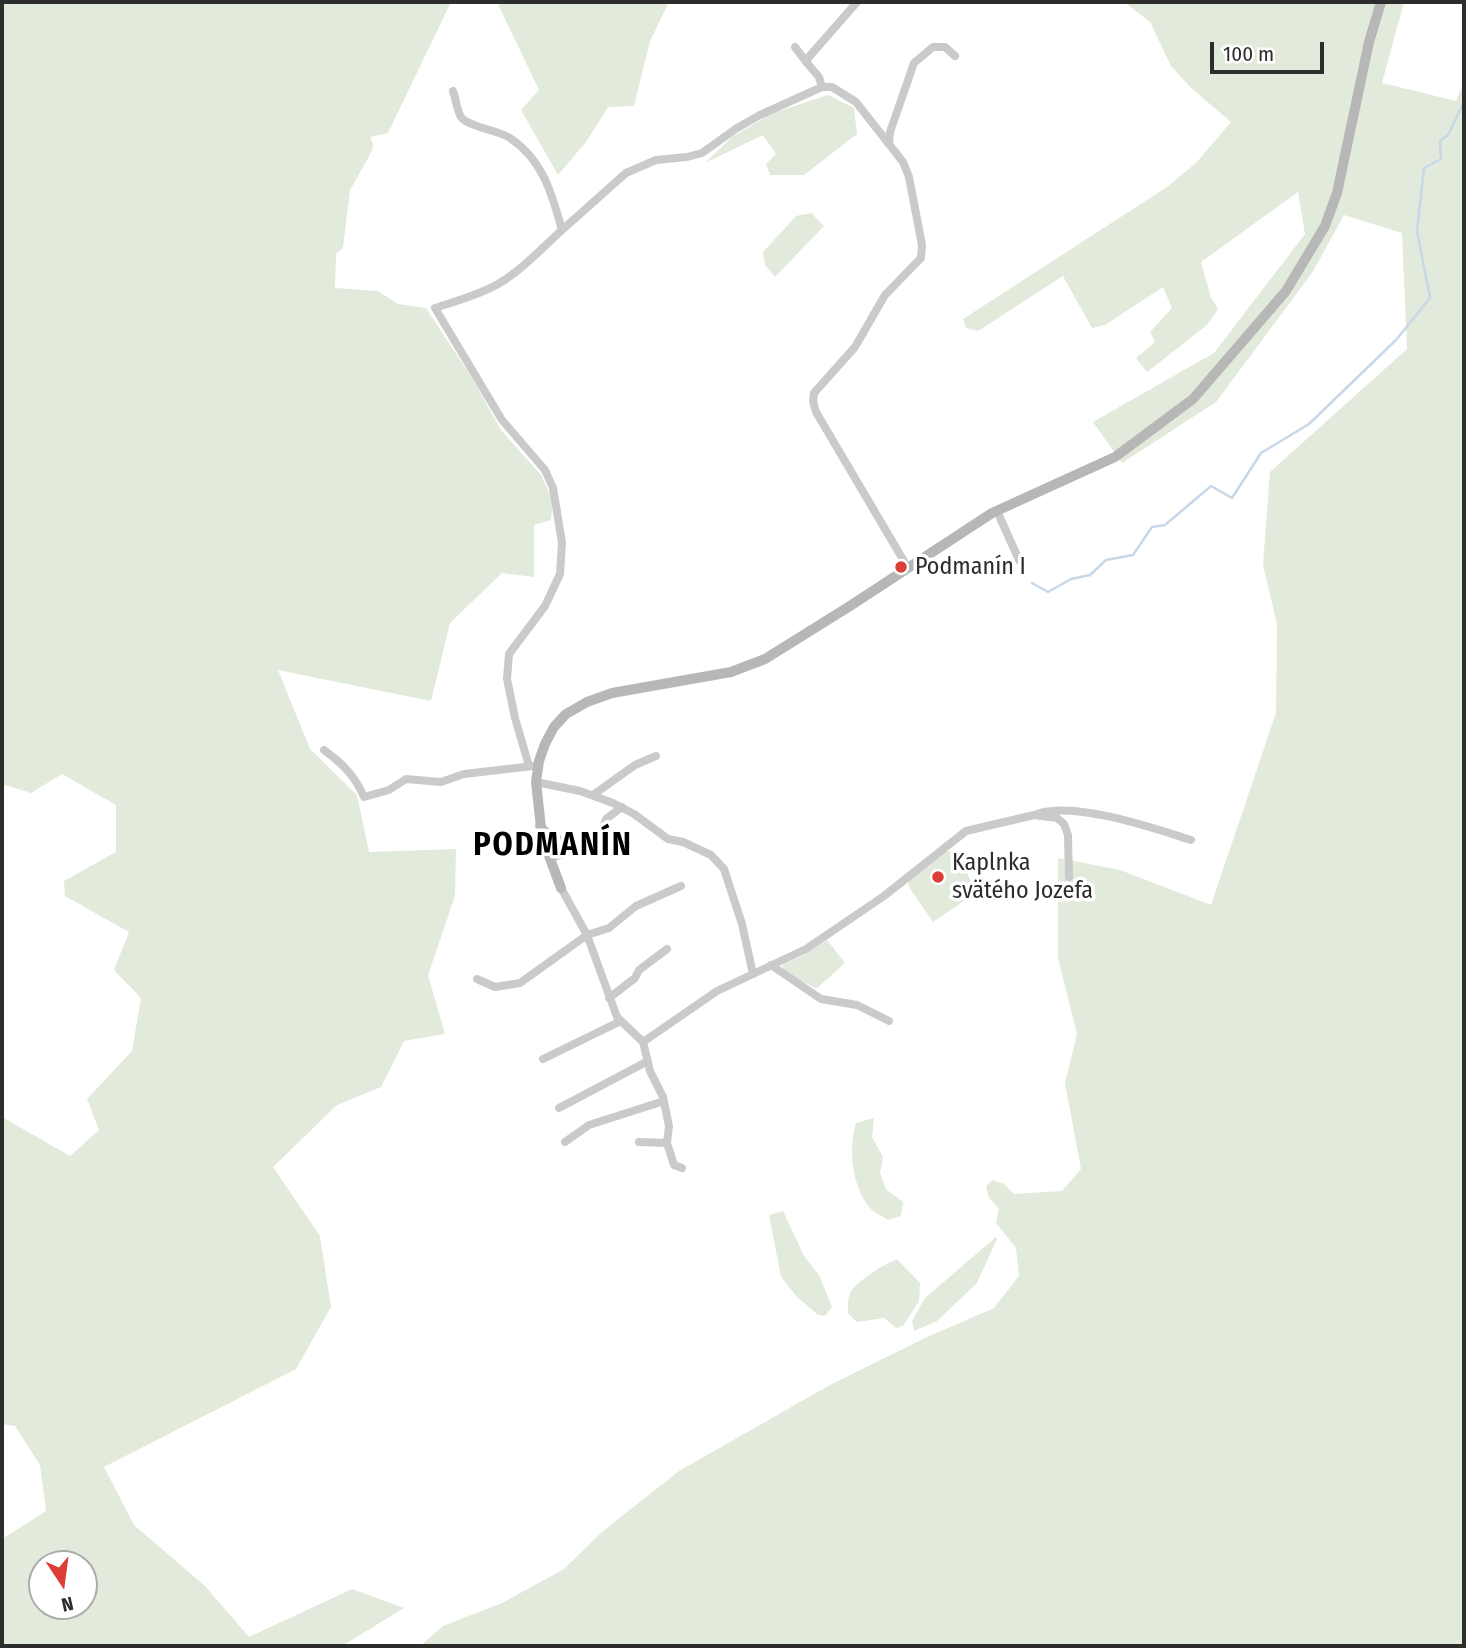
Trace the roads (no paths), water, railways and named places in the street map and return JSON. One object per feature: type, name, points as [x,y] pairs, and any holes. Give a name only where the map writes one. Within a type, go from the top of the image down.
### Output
[{"type":"street","points":[[807,63],[811,53],[857,2]]},
{"type":"street","points":[[533,766],[554,727],[574,709],[612,693],[719,674],[752,665],[810,632],[997,511],[1115,457],[1193,400],[1286,291],[1325,226],[1337,193],[1368,41],[1381,2]]},
{"type":"street","points":[[795,47],[819,77],[822,87]]},
{"type":"street","points":[[889,142],[890,132],[915,64],[933,47],[945,47],[955,56]]},
{"type":"street","points":[[682,1168],[674,1165],[667,1143],[668,1126],[664,1101],[643,1042],[621,1021],[609,998],[587,935],[561,888],[549,859],[540,826],[533,766],[515,718],[507,679],[509,654],[545,606],[560,574],[562,543],[553,488],[545,470],[502,420],[435,308],[498,284],[514,273],[625,173],[656,160],[702,153],[748,121],[822,87],[831,87],[856,102],[889,142],[909,177],[922,245],[921,258],[885,295],[855,347],[814,393],[813,401],[816,412],[908,568]]},
{"type":"street","points":[[453,91],[461,118],[470,124],[509,137],[539,167],[549,185],[562,230]]},
{"type":"street","points":[[997,511],[1019,560]]},
{"type":"street","points":[[324,750],[343,764],[357,780],[364,797],[389,790],[406,779],[441,782],[464,774],[533,766]]},
{"type":"street","points":[[593,795],[635,765],[656,756]]},
{"type":"street","points":[[536,782],[593,795],[622,807],[668,839],[711,855],[724,869],[742,924],[753,974]]},
{"type":"street","points":[[549,859],[596,839],[602,832],[606,819],[622,807]]},
{"type":"street","points":[[643,1042],[717,991],[806,949],[873,903],[966,831],[1046,811],[1080,812],[1124,820],[1191,840]]},
{"type":"street","points":[[1034,815],[1056,818],[1064,824],[1068,835],[1069,877]]},
{"type":"street","points":[[540,826],[561,840],[569,852]]},
{"type":"street","points":[[477,979],[495,987],[520,983],[587,935],[609,928],[636,906],[681,886]]},
{"type":"street","points":[[609,998],[667,949]]},
{"type":"street","points":[[771,965],[821,999],[857,1005],[889,1021]]},
{"type":"street","points":[[543,1059],[621,1021]]},
{"type":"street","points":[[559,1108],[648,1061]]},
{"type":"street","points":[[565,1142],[589,1125],[664,1101]]},
{"type":"street","points":[[639,1142],[667,1143]]},
{"type":"waterway","points":[[1032,583],[1048,592],[1071,579],[1090,575],[1106,560],[1133,555],[1152,527],[1165,525],[1211,486],[1232,498],[1261,453],[1309,424],[1396,340],[1430,298],[1417,231],[1424,168],[1441,159],[1440,141],[1448,135],[1464,102]]},
{"type":"place","name":"Podmanín I","points":[[901,567]]},
{"type":"place","name":"Kaplnka svätého Jozefa","points":[[938,877]]},
{"type":"district","name":"PODMANÍN","points":[[553,846]]}]
